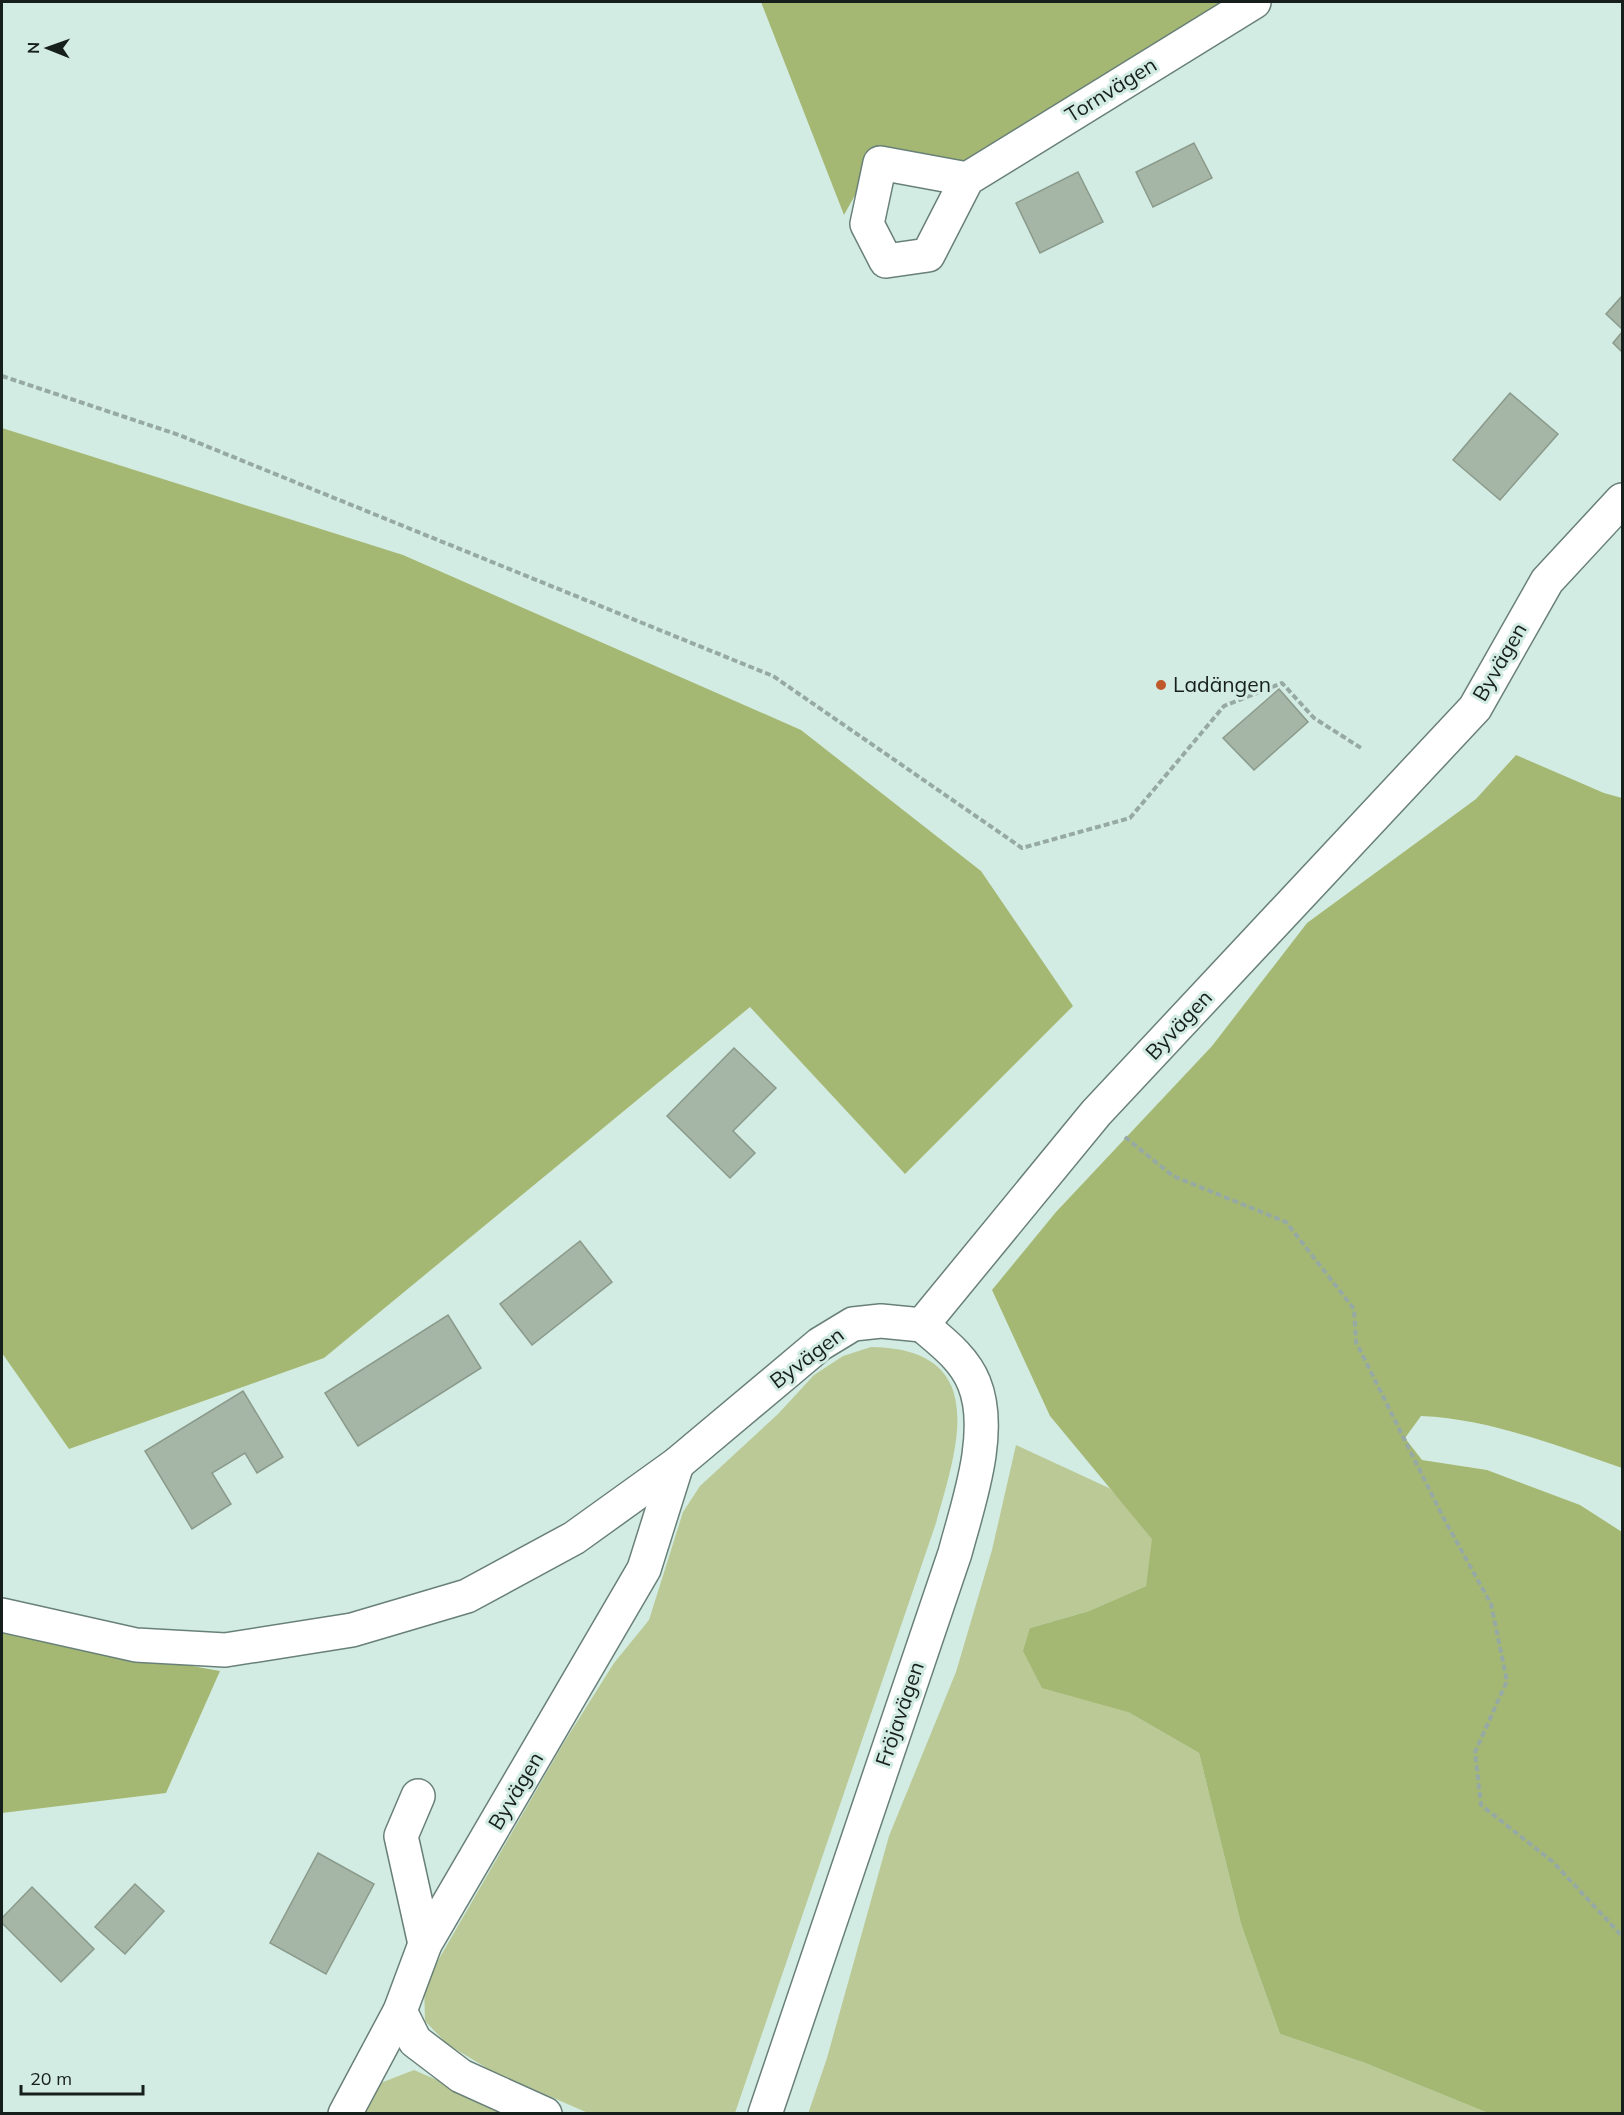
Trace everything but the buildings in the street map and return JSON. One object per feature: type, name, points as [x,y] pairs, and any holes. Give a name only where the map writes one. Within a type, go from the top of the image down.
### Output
[{"type":"street","name":"Tornvägen","points":[[967,180],[1254,2]]},
{"type":"street","name":"Byvägen","points":[[2,1615],[136,1645],[225,1650],[352,1630],[467,1596],[574,1538],[677,1464],[820,1344],[853,1324],[881,1321],[922,1325],[1096,1113],[1475,708],[1547,581],[1623,500]]},
{"type":"street","name":"Fröjavägen","points":[[765,2114],[955,1553],[977,1469],[981,1412],[974,1382],[955,1352],[922,1325]]},
{"type":"street","name":"Byvägen","points":[[345,2114],[400,2011],[425,1944],[644,1569],[677,1464]]},
{"type":"street","points":[[418,1796],[401,1836],[425,1944]]},
{"type":"street","points":[[400,2011],[415,2041],[461,2076],[545,2114]]},
{"type":"path","points":[[2,376],[179,435],[773,676],[1022,848],[1130,818],[1224,706],[1282,683],[1314,718],[1361,748]]},
{"type":"path","points":[[1096,1113],[1173,1176],[1286,1222],[1354,1309],[1356,1341],[1438,1507],[1491,1604],[1507,1681],[1474,1752],[1481,1805],[1553,1862],[1623,1936]]},
{"type":"green space","points":[[761,2],[1229,2],[965,163],[879,152],[844,215]]},
{"type":"green space","points":[[2,428],[403,555],[801,730],[981,871],[1073,1006],[905,1174],[750,1007],[324,1358],[69,1449],[2,1353]]},
{"type":"green space","points":[[1516,755],[1604,793],[1622,798],[1622,1468],[1523,1435],[1447,1418],[1421,1416],[1405,1438],[1422,1460],[1487,1470],[1580,1505],[1622,1532],[1622,2113],[1488,2113],[1365,2063],[1280,2034],[1241,1924],[1199,1753],[1128,1712],[1042,1688],[1023,1651],[1030,1628],[1089,1611],[1146,1586],[1152,1539],[1050,1416],[992,1290],[1056,1212],[1212,1046],[1307,923],[1476,799]]},
{"type":"green space","points":[[871,1347],[909,1352],[935,1364],[950,1383],[957,1406],[957,1434],[952,1463],[936,1523],[735,2113],[588,2113],[490,2070],[447,2044],[425,2021],[424,1985],[563,1744],[614,1663],[649,1620],[683,1512],[700,1486],[778,1414],[814,1375],[843,1356]]},
{"type":"green space","points":[[1016,1445],[1109,1488],[1155,1531],[1146,1586],[1089,1611],[1030,1628],[1128,1712],[1199,1753],[1241,1924],[1280,2034],[1365,2063],[1488,2113],[808,2114],[827,2058],[889,1836],[956,1672],[992,1550]]},
{"type":"green space","points":[[2,1632],[220,1671],[166,1793],[2,1813]]},
{"type":"green space","points":[[414,2070],[513,2113],[363,2114],[378,2084]]},
{"type":"place","name":"Ladängen","points":[[1161,685]]}]
